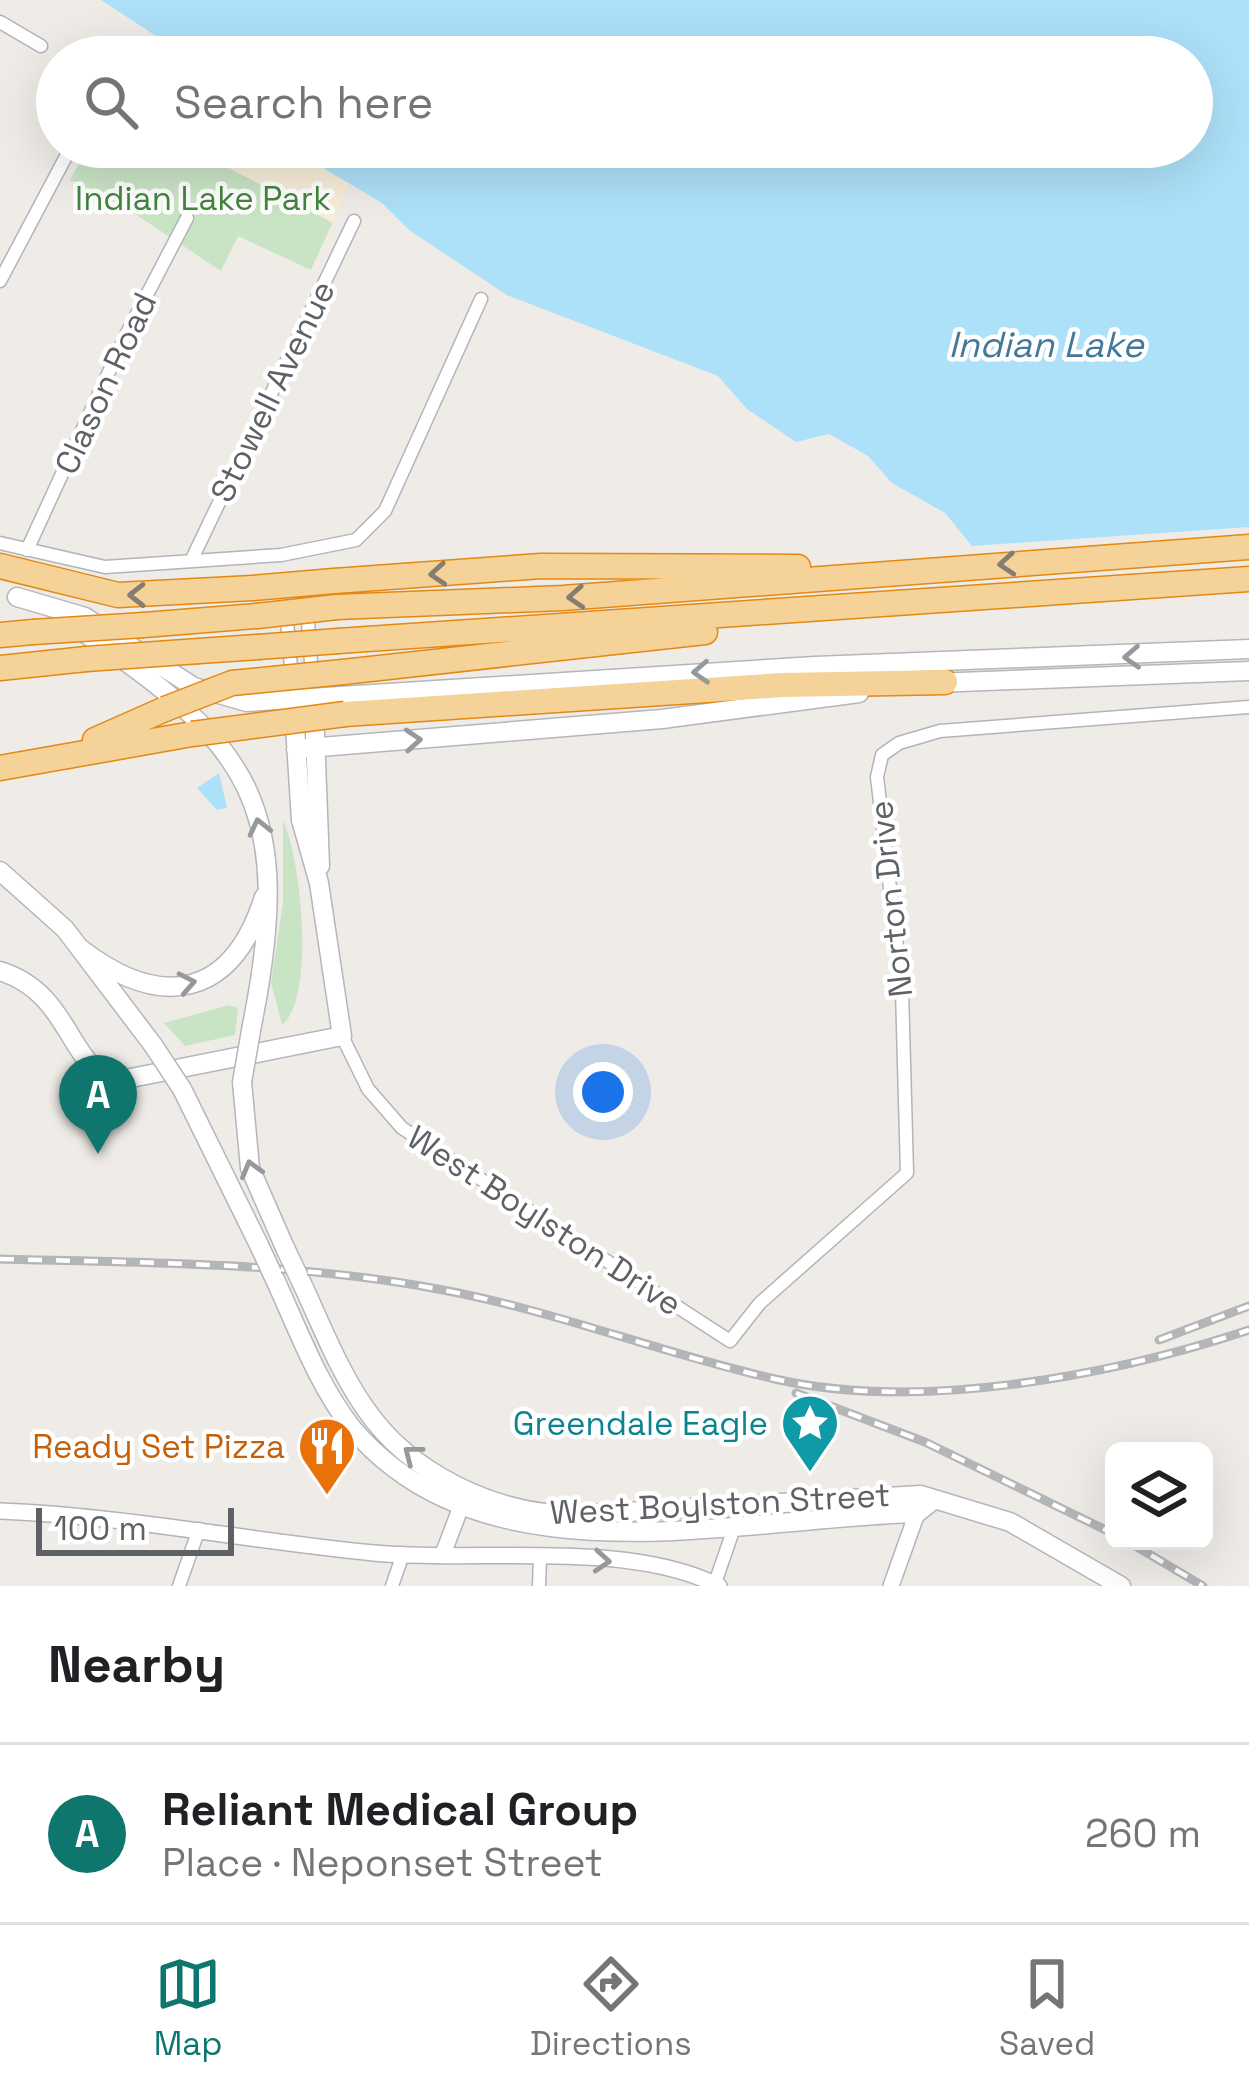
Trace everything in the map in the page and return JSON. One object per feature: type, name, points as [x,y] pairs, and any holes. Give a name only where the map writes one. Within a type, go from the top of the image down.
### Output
[{"type":"highway","points":[[0,635],[1249,547]]},
{"type":"highway","points":[[0,566],[118,595],[541,566],[760,565],[891,572]]},
{"type":"highway","points":[[0,668],[1249,579]]},
{"type":"highway","points":[[0,768],[104,737],[232,683],[506,657],[901,602]]},
{"type":"highway","points":[[0,768],[192,734],[345,714],[783,685],[945,682]]},
{"type":"main road","points":[[9,594],[85,617],[206,693],[247,702],[814,666],[1249,649]]},
{"type":"main road","name":"West Boylston Street","points":[[9,594],[111,651],[208,728],[246,786],[270,880],[269,926],[242,1082],[250,1168],[321,1324],[374,1420],[417,1459],[467,1492],[565,1515],[892,1494],[921,1495],[924,1508]]},
{"type":"main road","points":[[306,748],[662,719],[945,682],[1249,671]]},
{"type":"main road","name":"West Boylston Drive","points":[[303,696],[302,820],[320,883],[342,1036]]},
{"type":"main road","points":[[0,871],[81,949],[116,974],[171,987],[200,982],[238,955],[270,880]]},
{"type":"main road","name":"West Boylston Street","points":[[81,949],[182,1089],[353,1430],[392,1466],[457,1511],[486,1522],[570,1535],[924,1508],[994,1515],[1121,1586]]},
{"type":"main road","points":[[0,971],[45,994],[93,1069],[116,1082],[342,1036]]},
{"type":"street","points":[[0,22],[36,43]]},
{"type":"street","points":[[0,281],[60,168]]},
{"type":"street","name":"Clason Road","points":[[26,550],[126,335],[187,218]]},
{"type":"street","name":"Stowell Avenue","points":[[190,561],[354,220]]},
{"type":"street","points":[[0,543],[105,567],[303,553],[356,540],[381,517],[481,299]]},
{"type":"street","name":"West Boylston Drive","points":[[303,553],[303,696]]},
{"type":"street","name":"West Boylston Drive","points":[[281,555],[303,696]]},
{"type":"street","name":"Norton Drive","points":[[730,1341],[760,1303],[907,1173],[902,990],[877,777],[882,755],[905,741],[946,730],[1249,707]]},
{"type":"street","name":"West Boylston Drive","points":[[342,1036],[368,1089],[402,1128],[730,1341]]},
{"type":"street","points":[[443,1554],[467,1492]]},
{"type":"street","points":[[0,1511],[403,1554],[657,1565],[716,1585],[735,1526],[735,1505]]},
{"type":"street","points":[[891,1586],[924,1508]]},
{"type":"street","points":[[178,1586],[199,1529]]},
{"type":"street","points":[[392,1586],[403,1554]]},
{"type":"street","points":[[539,1586],[540,1557]]},
{"type":"green space","name":"Indian Lake Park","points":[[77,168],[323,168],[350,184],[311,270],[238,236],[221,271],[120,204],[70,180]]},
{"type":"green space","points":[[283,821],[300,894],[302,958],[293,1010],[282,1025],[271,982],[283,903]]},
{"type":"green space","points":[[229,1005],[238,1008],[235,1035],[185,1046],[164,1023]]},
{"type":"sand","points":[[229,168],[323,168],[350,184],[333,223]]},
{"type":"water","name":"Indian Lake","points":[[101,0],[1249,0],[1249,527],[972,546],[945,513],[892,483],[868,456],[829,434],[796,442],[747,409],[718,376],[507,295],[409,230],[382,203],[323,168],[1213,168],[1213,36],[156,36]]},
{"type":"water","points":[[219,773],[227,808],[217,810],[197,788]]},
{"type":"railway","points":[[0,1259],[222,1266],[388,1281],[527,1309],[775,1379],[891,1392],[1014,1384],[1076,1374],[1249,1330]]},
{"type":"railway","points":[[1159,1340],[1249,1306]]},
{"type":"railway","points":[[796,1393],[925,1442],[1105,1530]]},
{"type":"railway","points":[[1142,1550],[1203,1586]]},
{"type":"place","name":"Reliant Medical Group","points":[[98,1154]]},
{"type":"place","name":"Greendale Eagle","points":[[810,1474]]},
{"type":"place","name":"Ready Set Pizza","points":[[327,1497]]}]
